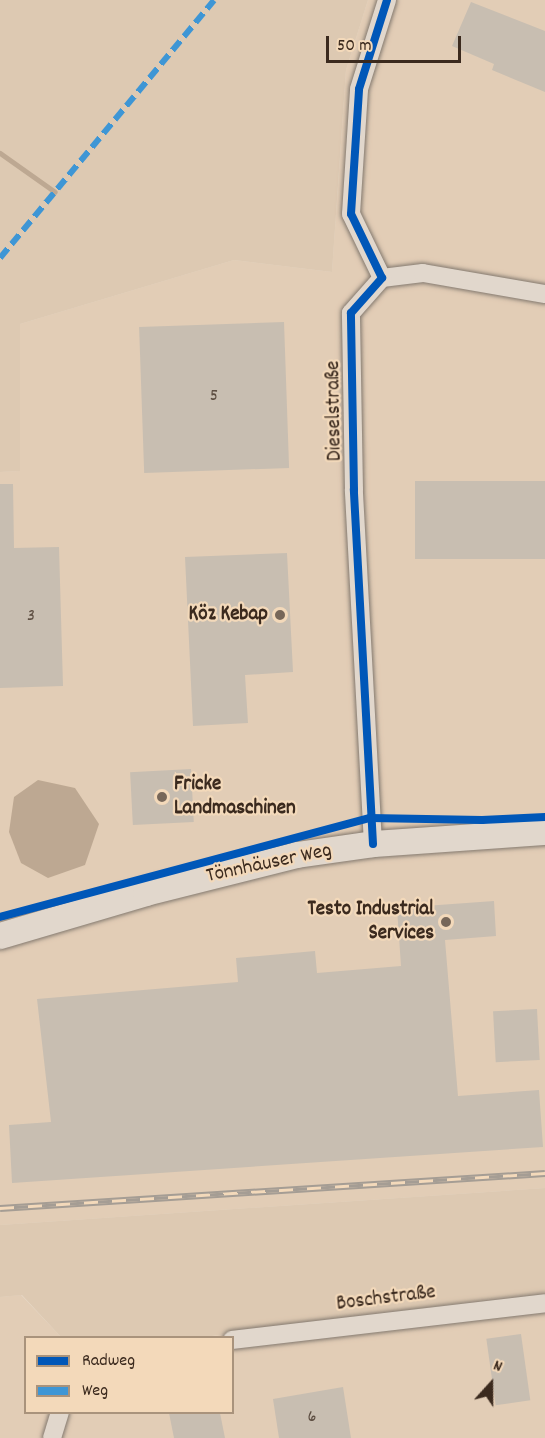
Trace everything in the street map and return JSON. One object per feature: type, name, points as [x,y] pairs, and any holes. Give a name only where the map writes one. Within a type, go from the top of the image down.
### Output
[{"type":"main road","name":"Tönnhäuser Weg","points":[[0,936],[146,892],[274,861],[373,844],[545,832]]},
{"type":"street","points":[[387,0],[359,89],[351,214],[382,278],[423,273],[545,294]]},
{"type":"street","name":"Dieselstraße","points":[[373,844],[354,490],[351,313],[382,278]]},
{"type":"street","name":"Boschstraße","points":[[234,1340],[545,1303]]},
{"type":"street","points":[[52,1438],[60,1414]]},
{"type":"shaded area","points":[[0,0],[368,0],[346,70],[332,272],[234,260],[20,324],[20,471],[0,472]]},
{"type":"shaded area","points":[[368,0],[545,0],[545,1188],[0,1225],[0,472],[20,471],[20,324],[234,260],[332,272],[346,70]]},
{"type":"shaded area","points":[[38,780],[75,788],[99,824],[85,865],[48,878],[21,863],[9,832],[14,797]]},
{"type":"shaded area","points":[[545,1188],[545,1292],[212,1336],[60,1336],[22,1295],[0,1297],[0,1225]]},
{"type":"shaded area","points":[[545,1292],[545,1438],[0,1438],[0,1297],[21,1295],[60,1336],[24,1336],[24,1414],[234,1414],[234,1336],[212,1336]]},
{"type":"building","points":[[471,2],[545,31],[545,92],[492,70],[494,64],[452,46]]},
{"type":"building","points":[[284,322],[289,468],[144,473],[139,327]]},
{"type":"building","points":[[415,481],[545,481],[545,559],[415,559]]},
{"type":"building","points":[[0,484],[13,484],[14,548],[59,547],[63,686],[0,688]]},
{"type":"building","points":[[287,553],[293,672],[245,675],[248,723],[193,726],[185,557]]},
{"type":"building","name":"Fricke Landmaschinen","points":[[191,769],[194,822],[133,825],[130,772]]},
{"type":"building","points":[[494,901],[496,936],[445,940],[458,1096],[539,1090],[543,1147],[12,1183],[9,1125],[51,1122],[37,999],[238,982],[236,958],[315,951],[317,973],[401,966],[397,908]]},
{"type":"building","points":[[537,1009],[540,1060],[496,1062],[493,1011]]},
{"type":"building","points":[[521,1334],[530,1400],[496,1405],[486,1339]]},
{"type":"building","points":[[343,1387],[351,1438],[279,1438],[273,1399]]},
{"type":"building","points":[[169,1414],[220,1414],[225,1438],[174,1438]]},
{"type":"waterway","points":[[0,153],[55,192]]},
{"type":"railway","points":[[0,1208],[545,1173]]},
{"type":"marked path","points":[[0,258],[214,0]]},
{"type":"cycle path","points":[[373,844],[354,490],[351,313],[382,278],[351,214],[359,89],[387,0]]},
{"type":"cycle path","points":[[0,917],[370,818],[482,820],[545,817]]},
{"type":"place","name":"Köz Kebap","points":[[280,615]]},
{"type":"place","name":"Fricke Landmaschinen","points":[[162,797]]},
{"type":"place","name":"Testo Industrial Services","points":[[446,922]]}]
